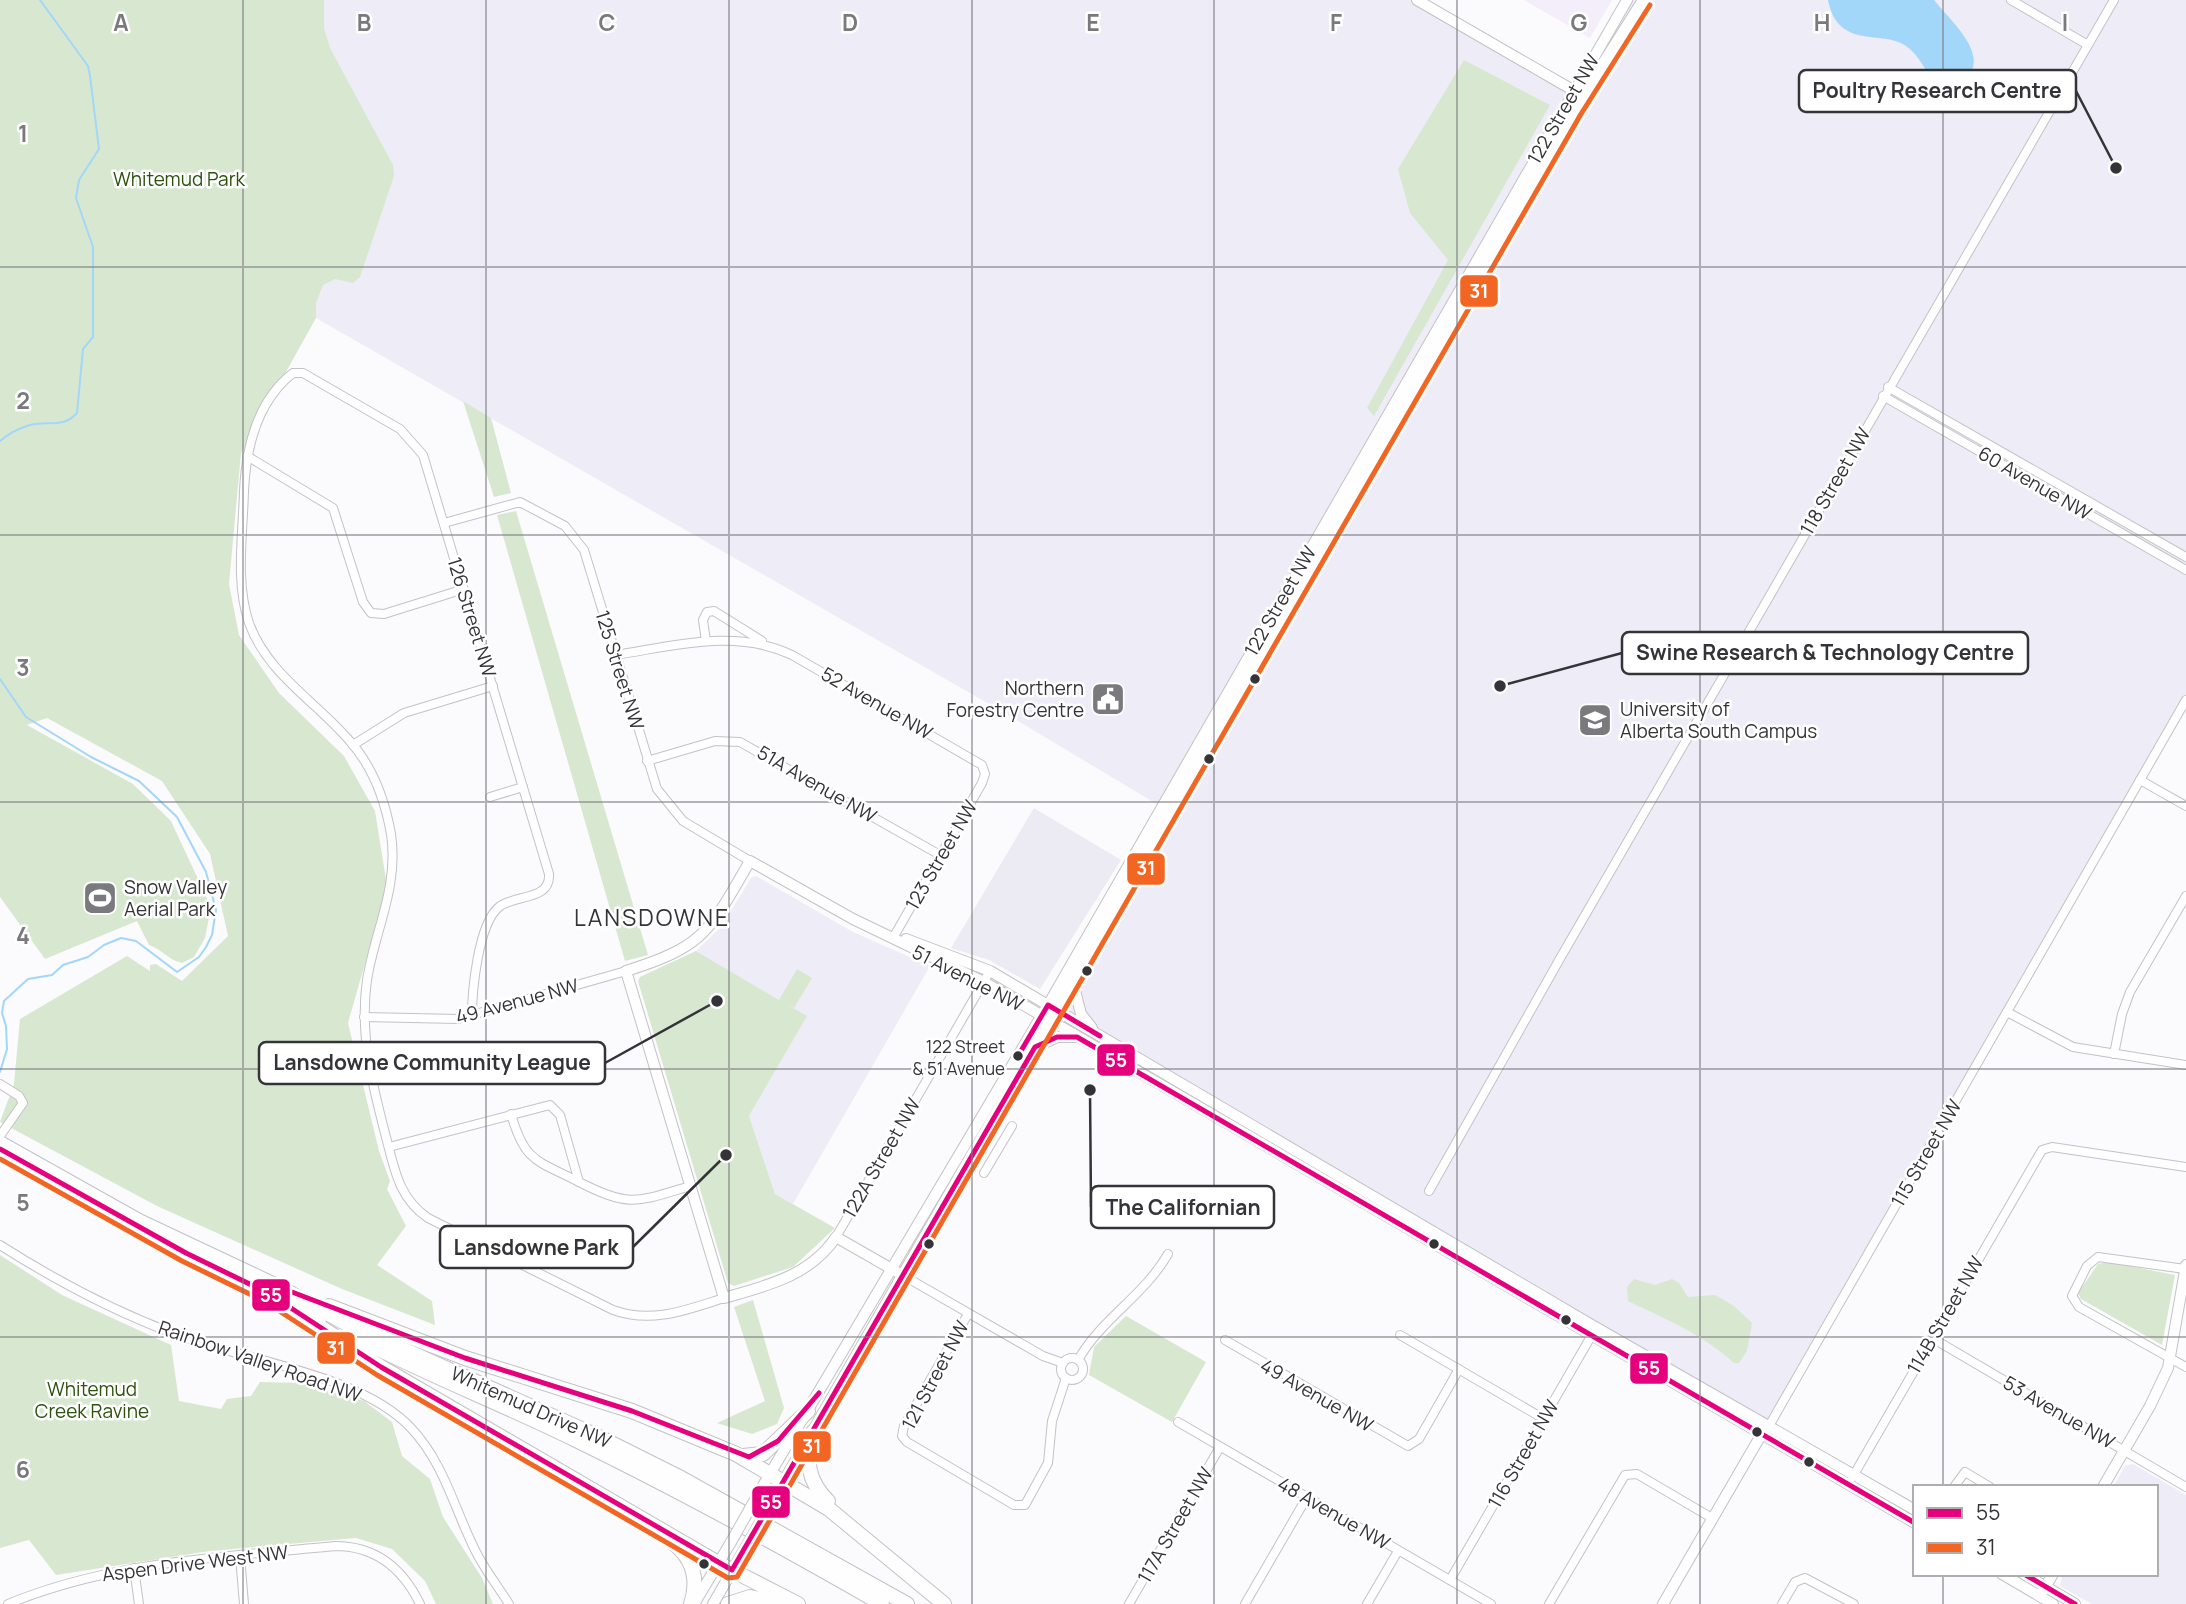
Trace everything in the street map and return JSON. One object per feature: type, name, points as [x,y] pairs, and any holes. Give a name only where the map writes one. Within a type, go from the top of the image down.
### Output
[{"type":"highway","name":"Whitemud Drive NW","points":[[0,1143],[29,1162]]},
{"type":"highway","name":"Whitemud Drive NW","points":[[0,1149],[274,1290],[599,1437],[681,1478],[908,1604]]},
{"type":"highway","name":"Whitemud Drive NW","points":[[274,1290],[408,1365],[570,1437],[729,1517],[882,1604]]},
{"type":"highway","points":[[274,1290],[465,1358],[632,1411],[736,1454],[845,1521],[944,1604]]},
{"type":"highway","points":[[274,1290],[381,1367],[718,1563],[799,1604]]},
{"type":"highway","points":[[736,1454],[753,1457],[763,1454],[808,1411]]},
{"type":"highway","points":[[813,1432],[808,1459],[812,1479],[845,1521]]},
{"type":"highway","points":[[622,1506],[674,1543],[687,1557],[695,1578],[692,1604]]},
{"type":"highway","points":[[728,1604],[750,1597],[785,1604]]},
{"type":"main road","points":[[1417,0],[1431,3],[1578,93]]},
{"type":"main road","name":"122 Street NW","points":[[692,1604],[761,1489],[777,1477],[813,1432],[904,1276],[1035,1047],[1049,1013],[1073,982],[1578,93],[1627,0]]},
{"type":"main road","name":"122 Street NW","points":[[713,1604],[774,1498],[777,1477],[808,1411],[1049,1013],[1578,93],[1643,0]]},
{"type":"main road","points":[[750,861],[714,921],[694,942],[672,956],[626,971],[724,1298],[793,1275],[819,1257],[836,1237],[904,1276]]},
{"type":"main road","name":"51 Avenue NW","points":[[750,861],[853,919],[1002,993],[1099,1035],[1594,1332]]},
{"type":"main road","name":"51 Avenue NW","points":[[893,937],[906,939],[990,971],[1049,1013],[1077,1037],[1851,1479],[1913,1509]]},
{"type":"main road","points":[[1073,982],[1081,1014],[1099,1035]]},
{"type":"main road","points":[[1049,1013],[1124,1050]]},
{"type":"main road","points":[[1035,1047],[1057,1037],[1077,1037]]},
{"type":"main road","points":[[2104,1485],[2156,1395],[2171,1359],[2186,1267]]},
{"type":"main road","name":"115 Street NW","points":[[1663,1604],[1765,1430]]},
{"type":"main road","name":"51 Avenue NW","points":[[1851,1479],[1913,1522]]},
{"type":"main road","points":[[2007,1576],[2075,1604]]},
{"type":"main road","points":[[2026,1576],[2053,1604]]},
{"type":"main road","points":[[2042,1591],[2052,1576]]},
{"type":"street","points":[[2011,0],[2088,45]]},
{"type":"street","name":"118 Street NW","points":[[1429,1191],[1888,387],[2114,0]]},
{"type":"street","name":"126 Street NW","points":[[247,456],[263,412],[293,373],[303,373],[400,429],[419,448],[464,589],[549,881],[541,892],[506,903],[494,912],[474,972],[472,1017]]},
{"type":"street","name":"60 Avenue NW","points":[[1888,387],[2186,557]]},
{"type":"street","name":"60 Avenue NW","points":[[1883,397],[2183,568]]},
{"type":"street","points":[[464,589],[384,614],[368,611],[334,508],[247,456],[242,584],[253,632],[279,671],[353,744],[376,782],[385,804],[393,853],[391,888],[368,972],[364,1017],[367,1059],[403,1192],[424,1215],[613,1310],[636,1317],[657,1317],[724,1298]]},
{"type":"street","name":"125 Street NW","points":[[444,523],[520,502],[560,522],[573,534],[583,550],[646,761],[657,789],[668,806]]},
{"type":"street","points":[[2183,568],[2186,557]]},
{"type":"street","name":"52 Avenue NW","points":[[706,641],[703,620],[707,612],[714,611],[764,643],[792,654],[974,759],[985,771]]},
{"type":"street","name":"52 Avenue NW","points":[[615,655],[706,641],[736,639],[764,643]]},
{"type":"street","points":[[353,744],[404,713],[493,686]]},
{"type":"street","name":"115 Street NW","points":[[1765,1430],[2186,700]]},
{"type":"street","name":"51A Avenue NW","points":[[646,761],[715,741],[740,742],[940,855]]},
{"type":"street","name":"123 Street NW","points":[[893,937],[982,783],[985,771]]},
{"type":"street","points":[[2140,780],[2186,806]]},
{"type":"street","points":[[490,797],[523,787]]},
{"type":"street","name":"51 Avenue NW","points":[[668,806],[690,826],[750,861]]},
{"type":"street","points":[[2114,1054],[2122,1014],[2130,992],[2186,896]]},
{"type":"street","name":"49 Avenue NW","points":[[364,1017],[449,1020],[472,1017],[626,971]]},
{"type":"street","name":"122A Street NW","points":[[836,1237],[990,971]]},
{"type":"street","points":[[2007,1012],[2067,1045],[2186,1065]]},
{"type":"street","points":[[0,1084],[16,1093],[23,1103],[0,1136]]},
{"type":"street","points":[[389,1147],[544,1105],[556,1108],[579,1182]]},
{"type":"street","points":[[511,1114],[519,1142],[526,1153],[609,1197],[629,1202],[690,1186]]},
{"type":"street","points":[[984,1173],[1012,1126]]},
{"type":"street","name":"114B Street NW","points":[[1851,1479],[2039,1153],[2045,1148],[2186,1167]]},
{"type":"street","name":"Rainbow Valley Road NW","points":[[0,1245],[40,1270],[131,1316],[218,1349],[341,1385],[383,1405],[409,1426],[434,1457],[476,1553],[509,1604]]},
{"type":"street","points":[[1078,1360],[1101,1329],[1147,1286],[1168,1254]]},
{"type":"street","points":[[2186,1267],[2103,1256],[2087,1266],[2073,1290],[2073,1299],[2079,1307],[2186,1367]]},
{"type":"street","points":[[904,1276],[1043,1356],[1063,1363]]},
{"type":"street","name":"121 Street NW","points":[[968,1314],[904,1426],[902,1436],[907,1442],[1002,1498],[1022,1506],[1030,1500],[1048,1463],[1052,1421],[1066,1378]]},
{"type":"street","name":"116 Street NW","points":[[1450,1580],[1594,1332]]},
{"type":"street","points":[[1400,1335],[1544,1419]]},
{"type":"street","name":"53 Avenue NW","points":[[1932,1338],[2186,1486]]},
{"type":"street","name":"49 Avenue NW","points":[[1225,1340],[1401,1444],[1411,1446],[1419,1439],[1459,1369]]},
{"type":"street","points":[[1069,1359],[1078,1360],[1083,1367],[1082,1374],[1077,1379],[1066,1378],[1061,1370],[1063,1363],[1069,1359]]},
{"type":"street","name":"48 Avenue NW","points":[[1178,1422],[1491,1604]]},
{"type":"street","name":"117A Street NW","points":[[1129,1604],[1220,1447]]},
{"type":"street","points":[[1955,1485],[1965,1472],[1987,1485]]},
{"type":"street","points":[[1549,1604],[1620,1481],[1628,1474],[1637,1474],[1712,1518]]},
{"type":"street","points":[[1245,1604],[1307,1497]]},
{"type":"street","name":"Aspen Drive West NW","points":[[8,1604],[83,1578],[134,1567],[344,1546],[360,1548],[384,1559],[407,1580],[421,1604]]},
{"type":"street","points":[[1367,1604],[1398,1551]]},
{"type":"street","points":[[240,1556],[244,1604]]},
{"type":"street","points":[[134,1567],[139,1604]]},
{"type":"street","points":[[1782,1604],[1792,1586],[1802,1578],[1812,1580],[1854,1604]]},
{"type":"shaded area","name":"University of Alberta South Campus","points":[[283,0],[1418,0],[1578,93],[1632,0],[2186,0],[2186,700],[1769,1426],[1594,1332],[1049,1013],[1165,809],[1003,712],[316,318]]},
{"type":"shaded area","points":[[1524,0],[1612,0],[1590,38]]},
{"type":"shaded area","points":[[1034,808],[1121,860],[1040,989],[989,960],[951,948]]},
{"type":"shaded area","points":[[756,876],[853,932],[930,966],[793,1204],[775,1194],[749,1116],[806,1017],[696,951],[722,926],[751,878]]},
{"type":"shaded area","points":[[2133,1464],[2186,1495],[2186,1604],[2092,1604],[2060,1586],[2062,1576],[2158,1576],[2158,1485],[2114,1485],[2125,1466]]},
{"type":"green space","name":"Whitemud Park","points":[[0,0],[324,0],[324,28],[330,48],[393,165],[394,176],[360,277],[353,283],[335,279],[323,285],[316,303],[316,318],[241,453],[229,584],[239,635],[279,693],[344,756],[375,811],[387,886],[348,1023],[379,1151],[390,1181],[387,1189],[406,1226],[377,1265],[432,1301],[435,1325],[342,1289],[157,1206],[0,1122],[14,1084],[20,1019],[127,956],[150,971],[150,965],[156,964],[182,981],[228,936],[210,854],[162,781],[47,718],[27,725],[133,784],[171,821],[211,907],[205,938],[194,957],[182,963],[149,945],[137,921],[45,959],[0,897]]},
{"type":"green space","points":[[1464,60],[1550,105],[1374,416],[1367,408],[1448,260],[1410,213],[1398,169]]},
{"type":"green space","points":[[463,401],[491,418],[511,493],[494,497]]},
{"type":"green space","points":[[516,511],[648,955],[625,961],[497,515]]},
{"type":"green space","points":[[696,951],[779,1000],[797,969],[812,978],[794,1008],[786,1004],[807,1016],[749,1116],[775,1194],[835,1228],[793,1267],[734,1286],[728,1283],[638,981],[640,977]]},
{"type":"green space","name":"Whitemud Creek Ravine","points":[[0,1255],[62,1295],[171,1345],[179,1401],[221,1409],[227,1399],[251,1396],[260,1382],[301,1383],[364,1401],[392,1422],[402,1456],[430,1479],[443,1517],[482,1578],[493,1604],[436,1604],[425,1581],[392,1549],[356,1538],[210,1551],[56,1575],[29,1540],[0,1548]]},
{"type":"green space","points":[[2109,1262],[2175,1275],[2162,1345],[2081,1299],[2078,1293],[2098,1264]]},
{"type":"green space","points":[[1634,1279],[1655,1285],[1672,1279],[1679,1283],[1688,1297],[1715,1295],[1734,1306],[1752,1323],[1747,1351],[1739,1363],[1734,1363],[1686,1329],[1628,1301],[1627,1287]]},
{"type":"green space","points":[[753,1300],[784,1408],[777,1424],[752,1434],[717,1423],[765,1401],[734,1307]]},
{"type":"green space","points":[[1126,1316],[1206,1362],[1172,1422],[1089,1375],[1094,1347]]},
{"type":"water","points":[[1828,0],[1934,0],[1968,42],[1974,64],[1970,75],[1960,85],[1939,82],[1906,46],[1896,41],[1862,36],[1841,26],[1833,16]]},
{"type":"waterway","points":[[0,441],[26,426],[60,423],[77,413],[83,349],[93,337],[93,247],[76,198],[79,180],[99,149],[90,76],[88,66],[40,0]]},
{"type":"waterway","points":[[0,679],[26,717],[91,757],[139,781],[177,817],[206,872],[216,910],[212,935],[206,947],[199,957],[177,972],[136,941],[121,938],[104,945],[88,957],[63,965],[52,975],[28,979],[4,1001],[2,1013],[6,1026],[7,1049],[0,1072]]},
{"type":"transit line","name":"31","points":[[0,1159],[182,1261],[264,1301],[377,1375],[728,1578],[737,1577],[1581,114],[1650,5]]},
{"type":"transit line","name":"55","points":[[1018,1056],[1048,1005],[1100,1036]]},
{"type":"transit line","name":"55","points":[[0,1149],[186,1253],[268,1293],[381,1367],[732,1570],[1035,1047],[1057,1037],[1077,1037],[1913,1522]]},
{"type":"transit line","name":"55","points":[[284,1289],[465,1358],[632,1411],[749,1457],[778,1441],[819,1393]]},
{"type":"transit line","name":"55","points":[[2027,1576],[2075,1604]]},
{"type":"place","name":"Poultry Research Centre","points":[[2116,168]]},
{"type":"place","name":"Swine Research & Technology Centre","points":[[1500,686]]},
{"type":"place","name":"Northern Forestry Centre","points":[[1108,699]]},
{"type":"place","name":"University of Alberta South Campus","points":[[1595,720]]},
{"type":"place","name":"Snow Valley Aerial Park","points":[[100,898]]},
{"type":"place","name":"Lansdowne Community League","points":[[717,1001]]},
{"type":"place","name":"122 Street & 51 Avenue","points":[[1018,1056]]},
{"type":"place","name":"The Californian","points":[[1090,1090]]},
{"type":"place","name":"Lansdowne Park","points":[[726,1155]]},
{"type":"district","name":"LANSDOWNE","points":[[652,917]]}]
